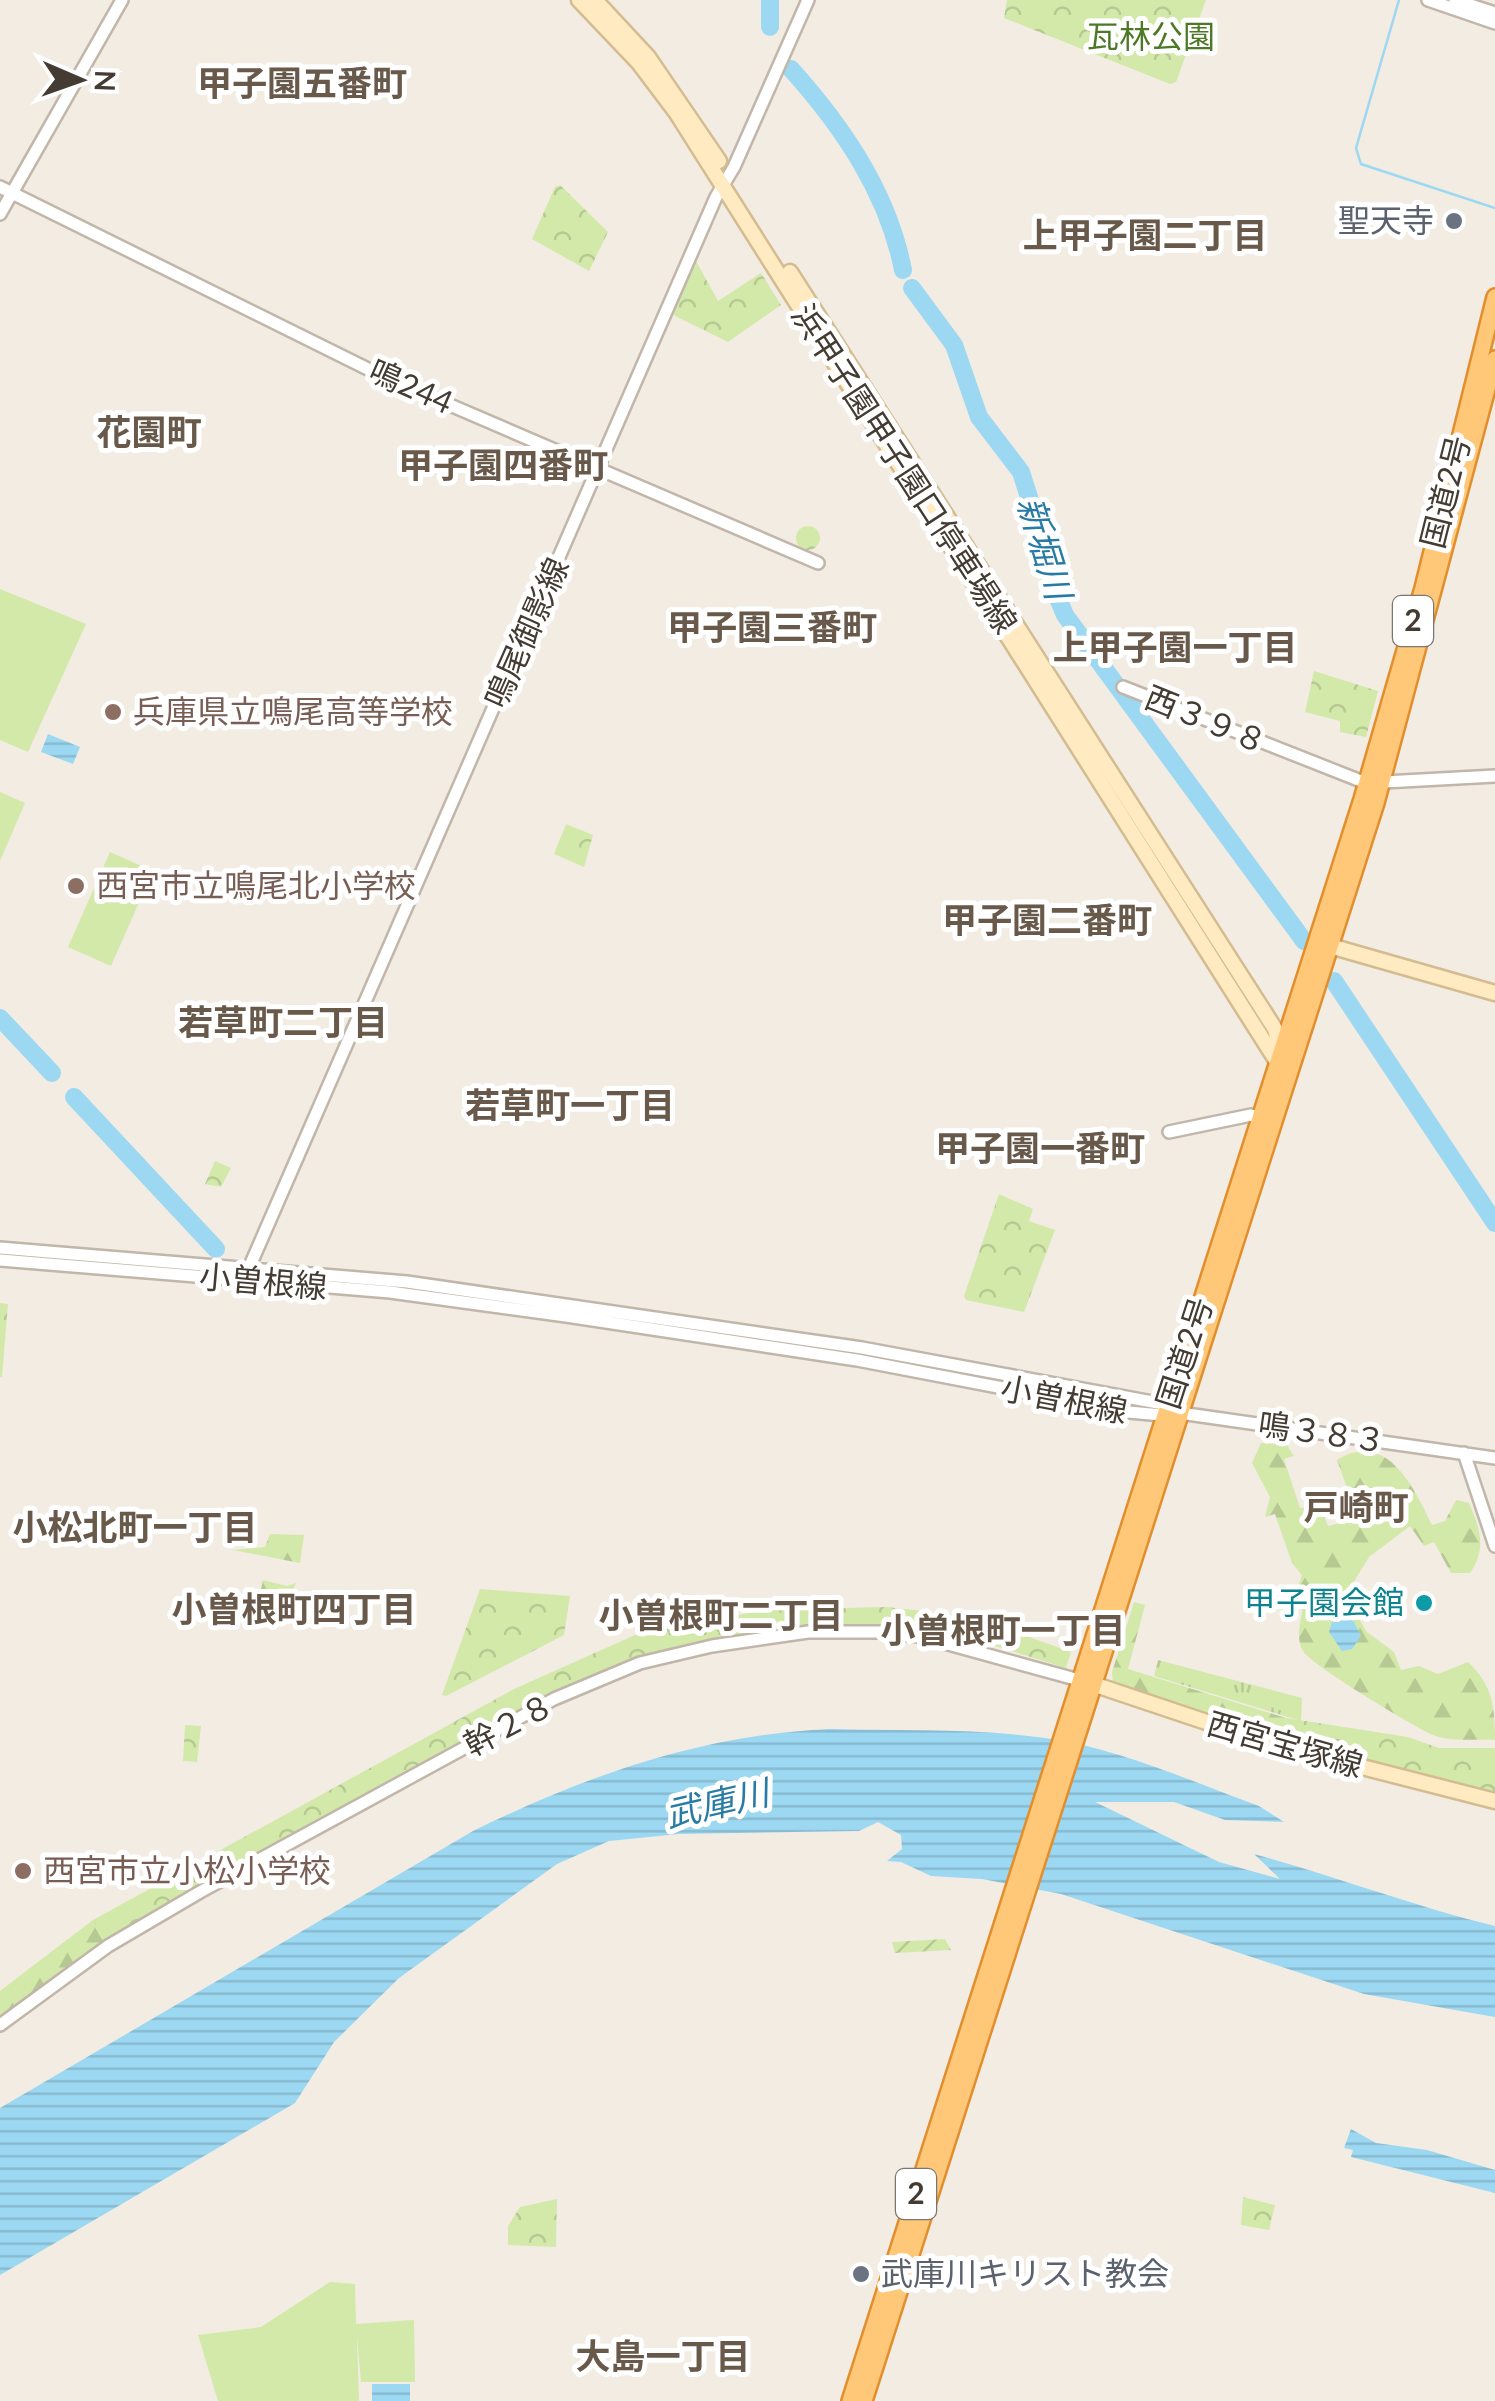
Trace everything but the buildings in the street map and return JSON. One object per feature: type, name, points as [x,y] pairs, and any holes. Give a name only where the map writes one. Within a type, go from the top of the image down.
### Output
[{"type":"highway","name":"国道2号","points":[[1375,782],[1495,297]]},
{"type":"highway","name":"国道2号","points":[[864,2401],[1260,1118],[1323,944],[1375,782],[1495,359]]},
{"type":"highway","name":"国道2号","points":[[1171,1412],[1288,1082],[1323,944]]},
{"type":"highway","name":"国道2号","points":[[850,2401],[990,1989]]},
{"type":"main road","name":"浜甲子園甲子園口停車場線","points":[[579,0],[640,62],[726,182]]},
{"type":"main road","name":"浜甲子園甲子園口停車場線","points":[[594,0],[648,57],[1280,1058],[1288,1082]]},
{"type":"main road","points":[[1323,944],[1495,993]]},
{"type":"main road","name":"西宮宝塚線","points":[[1086,1682],[1272,1744],[1495,1800]]},
{"type":"street","points":[[0,214],[6,191],[122,0]]},
{"type":"street","name":"鳴尾御影線","points":[[249,1268],[808,0]]},
{"type":"street","points":[[1428,0],[1495,23]]},
{"type":"street","points":[[1455,0],[1495,13]]},
{"type":"street","name":"鳴244","points":[[6,191],[380,375],[818,562]]},
{"type":"street","name":"西３９８","points":[[1123,687],[1289,753],[1375,782]]},
{"type":"street","points":[[1375,782],[1495,776]]},
{"type":"street","points":[[1170,1132],[1251,1115],[1260,1118]]},
{"type":"street","name":"小曽根線","points":[[0,1248],[407,1282],[862,1348],[1171,1412]]},
{"type":"street","name":"小曽根線","points":[[0,1260],[390,1292],[858,1360],[1171,1412]]},
{"type":"street","name":"鳴３８３","points":[[1171,1412],[1495,1458]]},
{"type":"street","points":[[1464,1454],[1495,1546]]},
{"type":"street","name":"幹２８","points":[[0,2025],[108,1946],[200,1892],[554,1699],[640,1663],[712,1646],[808,1632],[879,1632],[934,1639],[1086,1682]]},
{"type":"green space","name":"瓦林公園","points":[[1007,0],[1206,0],[1176,82],[1170,84],[1004,18]]},
{"type":"green space","points":[[560,185],[608,232],[589,271],[532,239],[555,187]]},
{"type":"green space","points":[[696,261],[718,301],[761,273],[781,305],[728,342],[677,317],[673,314]]},
{"type":"green space","points":[[808,526],[820,538],[808,550],[796,538]]},
{"type":"green space","points":[[0,589],[86,624],[28,752],[0,740]]},
{"type":"green space","points":[[1314,671],[1378,691],[1366,737],[1340,732],[1340,721],[1305,712]]},
{"type":"green space","points":[[0,792],[25,803],[0,861]]},
{"type":"green space","points":[[566,824],[593,835],[584,867],[554,854]]},
{"type":"green space","points":[[110,852],[153,871],[111,966],[68,947]]},
{"type":"green space","points":[[215,1161],[231,1168],[221,1187],[205,1184]]},
{"type":"green space","points":[[999,1194],[1033,1209],[1029,1221],[1055,1230],[1024,1312],[966,1300],[964,1296]]},
{"type":"green space","points":[[0,1303],[8,1304],[2,1377],[0,1377]]},
{"type":"green space","points":[[1261,1443],[1287,1445],[1294,1456],[1284,1459],[1300,1508],[1320,1506],[1328,1526],[1358,1519],[1337,1460],[1355,1452],[1384,1457],[1396,1467],[1417,1495],[1432,1525],[1445,1521],[1456,1500],[1469,1503],[1480,1538],[1479,1555],[1470,1573],[1451,1573],[1434,1542],[1424,1546],[1410,1526],[1369,1557],[1345,1596],[1367,1632],[1394,1652],[1401,1670],[1419,1666],[1438,1674],[1468,1662],[1483,1679],[1491,1698],[1495,1740],[1433,1735],[1343,1682],[1303,1651],[1299,1635],[1303,1606],[1293,1602],[1302,1575],[1292,1563],[1275,1514],[1265,1517],[1270,1497],[1252,1463]]},
{"type":"green space","points":[[270,1534],[304,1535],[300,1563],[233,1550],[265,1547]]},
{"type":"green space","points":[[263,1580],[287,1586],[296,1583],[289,1599],[274,1598],[261,1589]]},
{"type":"green space","points":[[480,1589],[570,1596],[564,1635],[442,1695]]},
{"type":"green space","points":[[1134,1602],[1145,1605],[1128,1669],[1286,1718],[1278,1738],[1113,1682],[1112,1672]]},
{"type":"green space","points":[[886,1607],[971,1616],[1071,1652],[1066,1668],[973,1639],[873,1627],[806,1627],[644,1655],[547,1695],[104,1941],[93,1920],[514,1689],[635,1635],[764,1610]]},
{"type":"green space","points":[[1158,1660],[1302,1698],[1301,1721],[1154,1676]]},
{"type":"green space","points":[[1286,1718],[1408,1737],[1439,1748],[1495,1748],[1495,1794],[1278,1738]]},
{"type":"green space","points":[[185,1725],[201,1726],[197,1762],[183,1761]]},
{"type":"green space","points":[[93,1920],[104,1941],[0,2016],[0,1991]]},
{"type":"green space","points":[[945,1939],[951,1950],[895,1953],[892,1942]]},
{"type":"green space","points":[[1243,2197],[1275,2205],[1269,2230],[1241,2225]]},
{"type":"green space","points":[[557,2199],[556,2247],[508,2245],[508,2226],[520,2207]]},
{"type":"green space","points":[[330,2282],[355,2284],[356,2324],[414,2320],[415,2382],[361,2382],[357,2336],[359,2401],[218,2401],[198,2335],[261,2327]]},
{"type":"water","points":[[48,734],[80,747],[73,764],[41,752]]},
{"type":"water","points":[[1328,1603],[1354,1622],[1361,1636],[1352,1649],[1342,1651],[1329,1632],[1333,1619]]},
{"type":"water","name":"武庫川","points":[[829,1729],[937,1730],[1045,1738],[1100,1749],[1154,1766],[1259,1806],[1284,1822],[1225,1820],[1174,1802],[1095,1802],[1219,1862],[1280,1879],[1254,1854],[1495,1926],[1495,2017],[1364,1994],[1061,1894],[982,1879],[931,1876],[901,1862],[887,1861],[902,1849],[901,1835],[878,1822],[859,1831],[679,1834],[609,1841],[557,1864],[399,1978],[334,2042],[295,2103],[0,2275],[0,2108],[473,1831],[516,1811],[602,1776],[690,1749]]},
{"type":"water","points":[[1351,2129],[1376,2143],[1427,2150],[1495,2170],[1495,2193],[1351,2157],[1353,2150],[1344,2148]]},
{"type":"water","points":[[372,2384],[410,2384],[410,2401],[372,2401]]},
{"type":"waterway","name":"新堀川","points":[[770,0],[770,27]]},
{"type":"waterway","points":[[1399,0],[1356,148],[1361,164],[1495,208]]},
{"type":"waterway","name":"新堀川","points":[[791,69],[861,162],[886,214],[903,270]]},
{"type":"waterway","name":"新堀川","points":[[912,288],[954,345],[979,417],[1021,472],[1036,519],[1043,562],[1065,615],[1304,941]]},
{"type":"waterway","name":"新堀川","points":[[1334,981],[1495,1223]]},
{"type":"waterway","points":[[0,1018],[52,1073]]},
{"type":"waterway","points":[[74,1097],[216,1249]]},
{"type":"place","name":"聖天寺","points":[[1454,221]]},
{"type":"place","name":"兵庫県立鳴尾高等学校","points":[[113,712]]},
{"type":"place","name":"西宮市立鳴尾北小学校","points":[[76,886]]},
{"type":"place","name":"甲子園会館","points":[[1424,1603]]},
{"type":"place","name":"西宮市立小松小学校","points":[[23,1871]]},
{"type":"place","name":"武庫川キリスト教会","points":[[861,2274]]},
{"type":"district","name":"甲子園五番町","points":[[302,84]]},
{"type":"district","name":"上甲子園二丁目","points":[[1145,236]]},
{"type":"district","name":"花園町","points":[[149,433]]},
{"type":"district","name":"甲子園四番町","points":[[503,466]]},
{"type":"district","name":"甲子園三番町","points":[[772,628]]},
{"type":"district","name":"上甲子園一丁目","points":[[1175,648]]},
{"type":"district","name":"甲子園二番町","points":[[1047,921]]},
{"type":"district","name":"若草町二丁目","points":[[283,1023]]},
{"type":"district","name":"若草町一丁目","points":[[570,1106]]},
{"type":"district","name":"甲子園一番町","points":[[1040,1149]]},
{"type":"district","name":"戸崎町","points":[[1356,1508]]},
{"type":"district","name":"小松北町一丁目","points":[[135,1528]]},
{"type":"district","name":"小曽根町四丁目","points":[[294,1610]]},
{"type":"district","name":"小曽根町二丁目","points":[[721,1616]]},
{"type":"district","name":"小曽根町一丁目","points":[[1003,1631]]},
{"type":"district","name":"大島一丁目","points":[[663,2357]]}]
